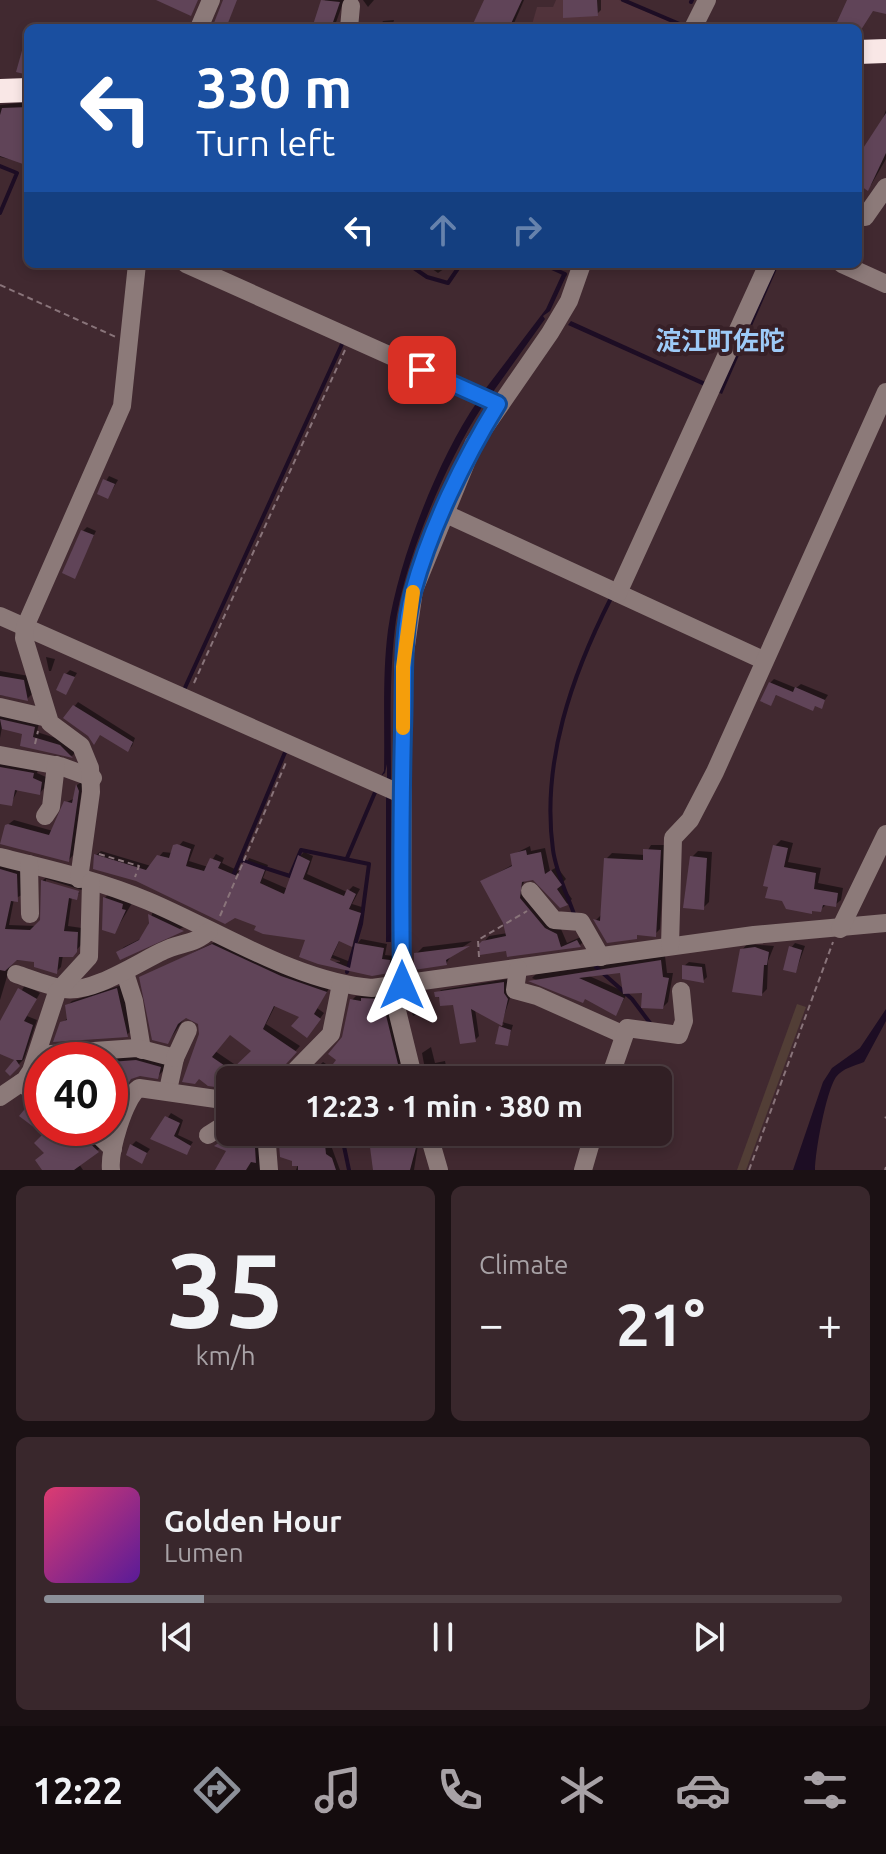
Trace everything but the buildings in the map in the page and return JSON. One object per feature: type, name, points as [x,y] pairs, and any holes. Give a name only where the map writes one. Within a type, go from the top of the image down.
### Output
[{"type":"highway","points":[[862,52],[886,51]]},
{"type":"highway","points":[[0,91],[24,90]]},
{"type":"street","points":[[201,24],[211,0]]},
{"type":"street","points":[[695,24],[707,0]]},
{"type":"street","points":[[349,24],[351,6]]},
{"type":"street","points":[[865,217],[884,190]]},
{"type":"street","points":[[42,1042],[60,991],[89,957],[83,849],[93,778],[81,746],[50,723],[24,638],[25,627],[122,406],[136,268]]},
{"type":"street","points":[[195,268],[498,404]]},
{"type":"street","points":[[411,1066],[396,985],[407,625],[414,590],[474,443],[498,404],[550,333],[569,301],[581,268]]},
{"type":"street","points":[[618,593],[766,268]]},
{"type":"street","points":[[851,268],[886,284]]},
{"type":"street","points":[[670,946],[673,838],[690,820],[715,772],[886,392]]},
{"type":"street","points":[[444,513],[763,660]]},
{"type":"street","points":[[0,616],[401,794]]},
{"type":"street","points":[[0,707],[48,718]]},
{"type":"street","points":[[0,755],[56,765],[93,778]]},
{"type":"street","points":[[45,816],[51,807],[56,765]]},
{"type":"street","points":[[840,929],[886,834]]},
{"type":"street","points":[[0,857],[130,894],[209,932],[341,984],[396,985],[754,935],[886,923]]},
{"type":"street","points":[[29,864],[30,914]]},
{"type":"street","points":[[535,897],[554,920],[581,922],[601,957]]},
{"type":"street","points":[[15,979],[60,991],[125,973],[156,954],[192,943],[209,932]]},
{"type":"street","points":[[518,969],[515,990],[537,996],[622,1034]]},
{"type":"street","points":[[125,973],[134,1001],[142,1050]]},
{"type":"street","points":[[300,1066],[331,1034],[341,984]]},
{"type":"street","points":[[613,1066],[622,1034],[627,1028],[637,1026],[679,1035],[684,1021],[681,991]]},
{"type":"street","points":[[168,1090],[175,1058],[188,1030]]},
{"type":"street","points":[[128,1049],[175,1058]]},
{"type":"street","points":[[0,1075],[12,1089]]},
{"type":"street","points":[[111,1170],[113,1149],[134,1091],[148,1087],[216,1099]]},
{"type":"street","points":[[208,1135],[216,1130]]},
{"type":"street","points":[[110,1146],[113,1149]]},
{"type":"street","points":[[267,1146],[269,1170]]},
{"type":"street","points":[[432,1146],[439,1170]]},
{"type":"street","points":[[583,1170],[590,1146]]},
{"type":"path","points":[[0,285],[127,342]]},
{"type":"path","points":[[186,700],[351,338]]},
{"type":"path","points":[[31,761],[41,720],[48,718]]},
{"type":"path","points":[[209,932],[292,748]]},
{"type":"path","points":[[83,849],[139,866],[130,894]]},
{"type":"path","points":[[482,974],[478,940],[535,897]]},
{"type":"path","points":[[749,1170],[840,929]]},
{"type":"shaded area","points":[[556,0],[619,0],[674,24],[532,24],[537,7],[553,7]]},
{"type":"shaded area","points":[[772,268],[777,268],[722,394],[568,325],[571,321],[710,384]]},
{"type":"shaded area","points":[[563,272],[567,274],[550,311],[543,316],[545,319],[490,396],[483,392],[546,309]]},
{"type":"shaded area","points":[[477,402],[482,407],[454,456],[428,514],[400,602],[392,666],[391,781],[387,780],[387,764],[385,773],[381,776],[384,771],[386,647],[393,603],[410,543],[434,481]]},
{"type":"shaded area","points":[[386,796],[391,796],[391,942],[386,942]]},
{"type":"shaded area","points":[[797,1004],[806,1007],[746,1170],[737,1170]]},
{"type":"shaded area","points":[[886,1009],[886,1021],[864,1062],[842,1071],[832,1085],[822,1122],[815,1170],[793,1170],[823,1082],[832,1068],[860,1048]]},
{"type":"waterway","points":[[623,0],[680,24]]},
{"type":"waterway","points":[[0,166],[17,173],[0,213]]},
{"type":"waterway","points":[[414,268],[427,277],[448,283],[458,268]]},
{"type":"waterway","points":[[552,268],[565,274]]},
{"type":"waterway","points":[[183,692],[343,342]]},
{"type":"waterway","points":[[574,914],[553,850],[550,817],[552,784],[556,752],[572,688],[611,598]]},
{"type":"waterway","points":[[233,876],[286,750]]},
{"type":"waterway","points":[[347,858],[376,790]]},
{"type":"waterway","points":[[240,860],[290,876],[301,850],[369,864],[361,924],[347,972]]},
{"type":"waterway","points":[[596,967],[632,999],[650,1023]]},
{"type":"waterway","points":[[344,1146],[349,1170]]},
{"type":"slow traffic","points":[[403,728],[403,667],[413,592]]},
{"type":"district","name":"淀江町佐陀","points":[[720,341]]},
{"type":"route","points":[[402,985],[401,794],[403,667],[407,625],[414,590],[444,513],[474,443],[498,404],[422,370]]}]
